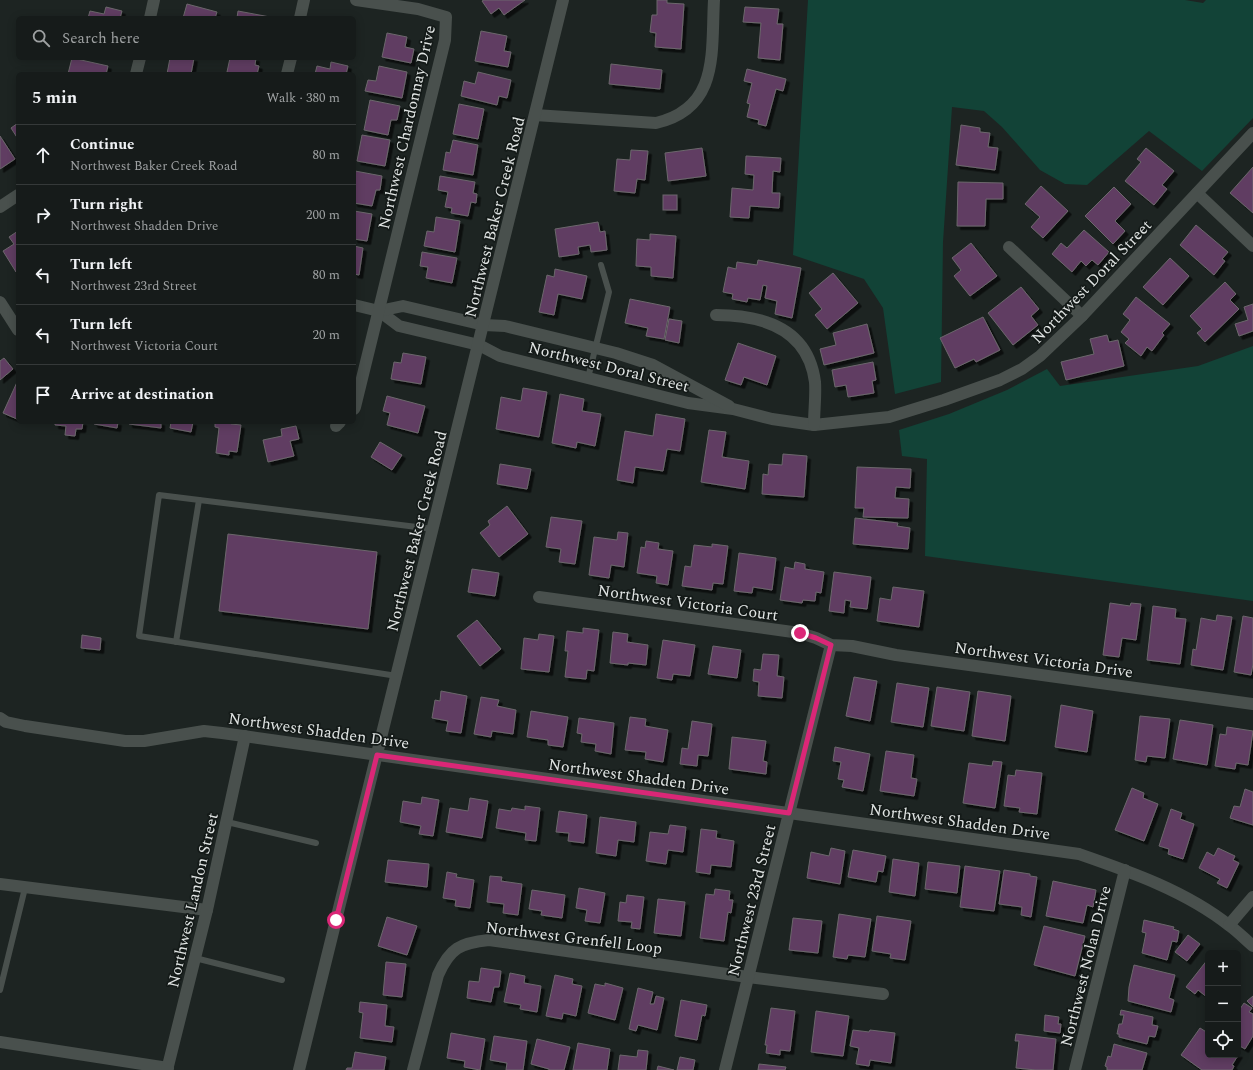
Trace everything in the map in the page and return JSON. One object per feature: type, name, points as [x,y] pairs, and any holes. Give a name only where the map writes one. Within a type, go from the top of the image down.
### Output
[{"type":"street","points":[[150,16],[154,0]]},
{"type":"street","points":[[300,16],[304,0]]},
{"type":"street","name":"Northwest Chardonnay Drive","points":[[356,0],[418,9],[446,17],[445,40],[379,311]]},
{"type":"street","name":"Northwest Baker Creek Road","points":[[299,1070],[563,0]]},
{"type":"street","points":[[535,115],[656,123],[671,120],[681,114],[692,104],[707,82],[710,68],[714,0]]},
{"type":"street","points":[[136,72],[140,60]]},
{"type":"street","points":[[288,72],[290,60]]},
{"type":"street","name":"Northwest Doral Street","points":[[379,311],[399,326],[479,345],[500,356],[688,403],[733,409],[772,419],[814,425],[889,417],[944,400],[1000,380],[1022,369],[1040,356],[1082,316],[1253,132]]},
{"type":"street","points":[[1197,193],[1253,246]]},
{"type":"street","points":[[0,207],[16,196]]},
{"type":"street","points":[[1009,247],[1082,316]]},
{"type":"street","points":[[0,302],[16,327]]},
{"type":"street","points":[[356,305],[379,311],[356,403]]},
{"type":"street","name":"Northwest Doral Street","points":[[379,311],[403,306],[484,325],[505,326],[653,364],[733,409]]},
{"type":"street","points":[[716,314],[736,315],[770,322],[788,332],[803,349],[810,363],[815,382],[814,425]]},
{"type":"street","name":"Northwest Victoria Court","points":[[539,597],[800,633],[831,645]]},
{"type":"street","name":"Northwest Victoria Drive","points":[[831,645],[852,646],[903,656],[1253,704]]},
{"type":"street","name":"Northwest 23rd Street","points":[[725,1070],[831,645]]},
{"type":"street","name":"Northwest Shadden Drive","points":[[0,718],[6,722],[25,726],[125,741],[144,741],[204,731],[245,736],[1079,854],[1125,870],[1172,890],[1230,925],[1253,946]]},
{"type":"street","name":"Northwest Landon Street","points":[[168,1069],[207,910],[245,736]]},
{"type":"street","name":"Northwest Nolan Drive","points":[[1075,1070],[1125,870]]},
{"type":"street","points":[[0,884],[207,910]]},
{"type":"street","points":[[1230,925],[1253,898]]},
{"type":"street","name":"Northwest Grenfell Loop","points":[[414,1070],[438,975],[443,962],[452,952],[470,942],[489,940],[748,977],[883,994]]},
{"type":"street","points":[[0,1042],[168,1069]]},
{"type":"lane","points":[[588,378],[609,292],[601,265]]},
{"type":"lane","points":[[397,676],[139,636],[159,495],[433,529]]},
{"type":"lane","points":[[176,642],[199,500]]},
{"type":"lane","points":[[227,822],[316,843]]},
{"type":"lane","points":[[0,990],[25,888]]},
{"type":"lane","points":[[195,958],[282,980]]},
{"type":"green space","points":[[808,0],[1185,0],[1203,3],[1206,0],[1253,0],[1253,118],[1202,171],[1149,131],[1087,185],[1065,184],[1040,170],[1002,127],[984,111],[952,107],[943,242],[941,382],[895,394],[883,308],[864,279],[793,255]]},
{"type":"green space","points":[[1253,346],[1253,601],[925,556],[927,459],[902,456],[899,430],[949,414],[1007,390],[1047,369],[1060,386],[1198,366]]},
{"type":"building","points":[[525,0],[504,15],[499,8],[491,14],[482,1]]},
{"type":"building","points":[[657,0],[667,0],[667,3],[684,4],[681,49],[655,47],[656,33],[650,32],[652,15],[657,15]]},
{"type":"building","points":[[187,4],[217,12],[216,16],[184,16]]},
{"type":"building","points":[[106,7],[122,11],[121,16],[89,16],[90,11],[104,14]]},
{"type":"building","points":[[745,7],[779,9],[777,24],[783,24],[780,60],[758,58],[761,23],[743,22]]},
{"type":"building","points":[[238,11],[265,16],[237,16]]},
{"type":"building","points":[[481,31],[507,36],[504,51],[511,52],[508,67],[475,61]]},
{"type":"building","points":[[387,33],[407,37],[405,47],[414,49],[411,63],[382,57]]},
{"type":"building","points":[[72,60],[81,60],[108,66],[106,72],[68,72]]},
{"type":"building","points":[[170,60],[194,60],[191,72],[167,72]]},
{"type":"building","points":[[230,60],[256,60],[255,65],[259,66],[258,72],[227,72]]},
{"type":"building","points":[[331,62],[348,66],[346,72],[316,72],[317,66],[330,69]]},
{"type":"building","points":[[611,64],[662,70],[660,89],[609,84]]},
{"type":"building","points":[[379,66],[407,72],[402,98],[365,91],[368,80],[376,81]]},
{"type":"building","points":[[747,69],[786,79],[783,91],[776,89],[766,126],[758,124],[759,120],[747,117],[750,104],[747,103],[752,83],[744,81]]},
{"type":"building","points":[[478,72],[511,80],[507,98],[499,96],[497,105],[461,96],[464,81],[475,84]]},
{"type":"building","points":[[370,100],[400,106],[397,120],[391,120],[388,135],[364,130]]},
{"type":"building","points":[[459,104],[484,109],[478,139],[453,134]]},
{"type":"building","points":[[16,124],[16,136],[11,128]]},
{"type":"building","points":[[961,125],[980,128],[980,132],[990,133],[988,147],[998,148],[995,170],[956,165]]},
{"type":"building","points":[[362,135],[390,140],[385,166],[357,161]]},
{"type":"building","points":[[0,136],[15,159],[0,169]]},
{"type":"building","points":[[453,140],[478,145],[473,175],[443,170],[446,152],[450,153]]},
{"type":"building","points":[[702,148],[706,176],[668,181],[665,153]]},
{"type":"building","points":[[1146,148],[1174,171],[1162,185],[1167,189],[1154,205],[1125,181],[1141,162],[1137,159]]},
{"type":"building","points":[[631,150],[648,151],[645,180],[637,179],[635,193],[614,191],[617,159],[630,160]]},
{"type":"building","points":[[746,156],[781,158],[780,172],[773,171],[772,193],[780,193],[779,208],[750,206],[749,218],[730,217],[732,188],[753,190],[754,175],[745,174]]},
{"type":"building","points":[[1253,167],[1253,213],[1230,193]]},
{"type":"building","points":[[356,171],[382,176],[380,190],[376,190],[372,206],[356,203]]},
{"type":"building","points":[[440,176],[475,182],[473,193],[477,194],[476,203],[471,202],[468,216],[451,213],[452,208],[445,207],[448,192],[438,190]]},
{"type":"building","points":[[958,182],[1003,183],[1003,199],[986,199],[985,226],[957,226]]},
{"type":"building","points":[[1041,186],[1068,211],[1043,238],[1031,227],[1040,217],[1025,204]]},
{"type":"building","points":[[1114,187],[1131,204],[1115,221],[1125,231],[1113,244],[1085,216]]},
{"type":"building","points":[[663,195],[677,195],[677,210],[663,210]]},
{"type":"building","points":[[356,211],[372,214],[367,241],[356,239]]},
{"type":"building","points":[[436,217],[460,221],[455,252],[424,246],[427,231],[434,232]]},
{"type":"building","points":[[598,222],[600,232],[605,231],[607,250],[591,252],[590,245],[578,247],[579,254],[559,257],[555,229]]},
{"type":"building","points":[[1196,225],[1228,252],[1222,259],[1225,261],[1214,275],[1180,245]]},
{"type":"building","points":[[1084,230],[1109,252],[1098,265],[1092,260],[1086,266],[1081,261],[1072,272],[1052,254],[1061,243],[1067,248]]},
{"type":"building","points":[[16,232],[16,272],[3,251],[14,244],[9,237]]},
{"type":"building","points":[[650,234],[676,236],[673,278],[651,276],[651,267],[636,266],[637,239],[650,240]]},
{"type":"building","points":[[971,243],[997,276],[970,296],[954,276],[961,270],[952,258]]},
{"type":"building","points":[[356,246],[363,248],[359,275],[356,274]]},
{"type":"building","points":[[422,252],[457,258],[452,283],[426,278],[428,267],[420,266]]},
{"type":"building","points":[[1170,258],[1189,276],[1163,305],[1143,287]]},
{"type":"building","points":[[758,260],[801,268],[792,318],[775,314],[777,301],[765,298],[767,286],[763,285],[760,300],[748,298],[747,302],[732,299],[733,294],[723,292],[728,267],[736,269],[737,262],[757,265]]},
{"type":"building","points":[[555,269],[587,276],[582,299],[558,294],[554,315],[539,312],[547,275],[554,277]]},
{"type":"building","points":[[833,273],[858,303],[827,329],[815,315],[822,309],[809,293]]},
{"type":"building","points":[[1225,282],[1236,294],[1230,300],[1239,309],[1205,342],[1197,333],[1202,329],[1190,316]]},
{"type":"building","points":[[1021,287],[1039,309],[1031,316],[1038,325],[1013,345],[988,313]]},
{"type":"building","points":[[1136,297],[1170,324],[1162,333],[1164,335],[1152,351],[1147,347],[1141,356],[1125,343],[1129,339],[1121,332],[1130,320],[1123,314]]},
{"type":"building","points":[[630,299],[670,307],[664,339],[646,336],[648,328],[625,323]]},
{"type":"building","points":[[1253,304],[1253,331],[1239,336],[1235,324],[1248,320],[1244,307]]},
{"type":"building","points":[[983,317],[1000,350],[976,362],[974,359],[955,368],[940,338]]},
{"type":"building","points":[[669,319],[682,321],[679,343],[665,340]]},
{"type":"building","points":[[867,324],[874,353],[824,365],[820,349],[836,345],[833,333]]},
{"type":"building","points":[[1107,335],[1109,342],[1118,340],[1124,366],[1066,380],[1061,362],[1094,354],[1090,339]]},
{"type":"building","points":[[738,343],[776,356],[767,385],[744,377],[741,385],[725,380]]},
{"type":"building","points":[[403,353],[426,357],[421,384],[391,379],[394,362],[401,363]]},
{"type":"building","points":[[4,358],[13,369],[0,380],[0,361]]},
{"type":"building","points":[[873,362],[876,380],[872,381],[874,393],[848,397],[846,385],[835,387],[832,370]]},
{"type":"building","points":[[16,384],[16,419],[3,413]]},
{"type":"building","points":[[523,388],[547,392],[539,437],[496,429],[501,397],[521,401]]},
{"type":"building","points":[[560,394],[584,399],[582,411],[601,414],[595,446],[577,442],[576,448],[552,443]]},
{"type":"building","points":[[387,396],[425,406],[418,433],[387,425],[390,413],[383,411]]},
{"type":"building","points":[[656,414],[685,419],[680,451],[667,449],[663,471],[635,467],[633,483],[617,480],[625,431],[653,436]]},
{"type":"building","points":[[83,424],[82,429],[76,429],[75,436],[65,435],[66,426],[55,425]]},
{"type":"building","points":[[94,424],[118,424],[117,428]]},
{"type":"building","points":[[129,424],[161,424],[161,428]]},
{"type":"building","points":[[171,424],[193,424],[191,432],[170,428]]},
{"type":"building","points":[[215,424],[241,425],[237,452],[229,451],[229,455],[216,453],[219,428],[215,427]]},
{"type":"building","points":[[296,426],[299,439],[290,441],[294,456],[268,462],[263,440],[282,436],[281,429]]},
{"type":"building","points":[[709,430],[726,432],[722,457],[749,461],[745,489],[701,482]]},
{"type":"building","points":[[380,442],[402,455],[392,470],[371,457]]},
{"type":"building","points":[[783,454],[807,456],[804,497],[762,494],[763,474],[768,475],[769,464],[782,465]]},
{"type":"building","points":[[500,464],[531,469],[527,489],[497,484]]},
{"type":"building","points":[[857,467],[911,469],[910,488],[896,487],[895,498],[909,499],[908,518],[863,517],[864,508],[855,508]]},
{"type":"building","points":[[507,506],[528,534],[499,557],[480,533],[490,525],[488,521]]},
{"type":"building","points":[[551,517],[582,521],[575,564],[559,562],[561,549],[546,547]]},
{"type":"building","points":[[855,518],[898,523],[897,526],[910,528],[908,549],[853,544]]},
{"type":"building","points":[[618,532],[628,533],[624,567],[611,565],[609,578],[589,575],[594,537],[617,540]]},
{"type":"building","points":[[228,534],[377,552],[368,629],[219,611]]},
{"type":"building","points":[[646,541],[659,543],[658,549],[673,551],[668,585],[656,583],[657,576],[637,573],[641,547],[645,548]]},
{"type":"building","points":[[712,544],[728,546],[723,584],[713,583],[712,590],[682,586],[685,566],[691,567],[694,545],[712,547]]},
{"type":"building","points":[[739,553],[776,558],[772,590],[753,587],[752,593],[734,591]]},
{"type":"building","points":[[795,562],[805,564],[805,569],[824,572],[821,593],[816,592],[815,601],[803,600],[802,603],[780,600],[785,567],[794,569]]},
{"type":"building","points":[[472,569],[499,573],[495,596],[468,592]]},
{"type":"building","points":[[834,572],[871,577],[867,609],[850,607],[851,601],[845,600],[844,613],[829,611]]},
{"type":"building","points":[[893,587],[924,591],[919,627],[877,621],[880,598],[891,600]]},
{"type":"building","points":[[1110,603],[1130,606],[1131,603],[1141,604],[1136,640],[1122,638],[1119,657],[1103,655]]},
{"type":"building","points":[[1153,606],[1176,609],[1175,618],[1186,619],[1180,664],[1147,660]]},
{"type":"building","points":[[1217,615],[1232,617],[1223,670],[1191,665],[1193,649],[1196,650],[1201,618],[1216,621]]},
{"type":"building","points":[[1243,616],[1253,618],[1253,664],[1251,675],[1234,672]]},
{"type":"building","points":[[477,620],[501,649],[480,666],[457,636]]},
{"type":"building","points":[[583,628],[599,630],[594,671],[587,670],[586,679],[565,677],[568,651],[565,651],[567,631],[583,633]]},
{"type":"building","points":[[613,632],[628,634],[627,642],[648,645],[646,665],[610,663]]},
{"type":"building","points":[[539,634],[554,636],[549,672],[521,669],[524,638],[538,640]]},
{"type":"building","points":[[82,635],[101,638],[100,650],[81,648]]},
{"type":"building","points":[[663,640],[695,645],[690,676],[673,674],[672,680],[657,678]]},
{"type":"building","points":[[713,646],[741,650],[737,678],[708,674]]},
{"type":"building","points":[[763,654],[779,655],[777,676],[784,677],[782,698],[758,696],[759,682],[753,681],[754,669],[761,670]]},
{"type":"building","points":[[854,677],[877,681],[870,721],[846,716]]},
{"type":"building","points":[[897,683],[929,688],[923,727],[891,722]]},
{"type":"building","points":[[937,687],[970,692],[964,731],[931,726]]},
{"type":"building","points":[[441,691],[467,696],[461,733],[446,731],[448,721],[432,718],[435,700],[440,701]]},
{"type":"building","points":[[978,691],[1011,696],[1005,741],[972,736]]},
{"type":"building","points":[[481,697],[499,700],[497,706],[516,710],[513,734],[492,731],[491,737],[474,734]]},
{"type":"building","points":[[1061,705],[1093,711],[1087,752],[1055,747]]},
{"type":"building","points":[[531,711],[568,717],[563,747],[548,745],[548,740],[527,737]]},
{"type":"building","points":[[1140,716],[1170,719],[1165,758],[1147,756],[1146,762],[1135,760]]},
{"type":"building","points":[[630,717],[646,719],[645,726],[668,730],[663,762],[645,759],[646,752],[625,750]]},
{"type":"building","points":[[579,718],[614,723],[611,754],[595,751],[596,744],[581,742],[582,734],[577,733]]},
{"type":"building","points":[[1180,720],[1213,725],[1207,765],[1173,759]]},
{"type":"building","points":[[692,721],[712,724],[708,756],[698,755],[697,766],[680,764],[682,748],[688,749]]},
{"type":"building","points":[[1227,727],[1253,731],[1248,765],[1236,763],[1235,769],[1215,766],[1220,734],[1226,735]]},
{"type":"building","points":[[732,737],[766,741],[763,761],[767,762],[766,774],[729,769]]},
{"type":"building","points":[[835,747],[870,754],[863,791],[842,787],[844,780],[838,779],[841,762],[833,761]]},
{"type":"building","points":[[886,751],[914,755],[911,778],[917,779],[914,796],[880,791]]},
{"type":"building","points":[[993,761],[1002,762],[995,808],[963,803],[969,763],[992,766]]},
{"type":"building","points":[[1016,770],[1042,773],[1037,814],[1019,812],[1020,808],[1004,806],[1008,775],[1015,776]]},
{"type":"building","points":[[1132,788],[1144,793],[1143,798],[1158,804],[1144,841],[1115,830]]},
{"type":"building","points":[[1245,789],[1253,792],[1253,825],[1230,818],[1234,806],[1240,807]]},
{"type":"building","points":[[422,797],[439,800],[433,836],[419,834],[421,826],[400,822],[403,801],[421,804]]},
{"type":"building","points":[[470,798],[488,801],[482,838],[446,832],[450,808],[468,811]]},
{"type":"building","points":[[525,806],[540,808],[536,841],[525,840],[526,833],[496,828],[499,809],[511,811],[512,808],[525,810]]},
{"type":"building","points":[[1171,809],[1182,813],[1180,819],[1194,824],[1183,859],[1168,854],[1169,849],[1159,846]]},
{"type":"building","points":[[559,811],[587,815],[584,843],[568,841],[569,833],[556,832]]},
{"type":"building","points":[[600,817],[636,822],[634,842],[618,840],[616,856],[596,853]]},
{"type":"building","points":[[670,825],[686,827],[683,852],[668,850],[666,864],[646,861],[650,832],[668,834]]},
{"type":"building","points":[[701,829],[717,831],[716,838],[734,841],[731,867],[711,865],[710,874],[696,872]]},
{"type":"building","points":[[831,848],[845,851],[840,884],[807,878],[811,852],[829,856]]},
{"type":"building","points":[[1218,848],[1235,856],[1233,860],[1239,863],[1227,888],[1217,883],[1220,879],[1199,868],[1207,852],[1214,856]]},
{"type":"building","points":[[853,850],[886,856],[883,872],[878,871],[876,882],[848,877]]},
{"type":"building","points":[[893,859],[919,863],[915,896],[889,892]]},
{"type":"building","points":[[388,860],[429,864],[427,887],[385,882]]},
{"type":"building","points":[[928,862],[960,866],[957,893],[925,889]]},
{"type":"building","points":[[965,866],[1000,871],[994,911],[960,907]]},
{"type":"building","points":[[1004,870],[1030,874],[1030,876],[1037,877],[1031,917],[1021,915],[1022,907],[999,904]]},
{"type":"building","points":[[447,872],[457,874],[456,877],[474,880],[470,908],[455,906],[456,900],[443,898]]},
{"type":"building","points":[[490,876],[502,877],[501,881],[522,884],[518,915],[503,913],[504,904],[487,902]]},
{"type":"building","points":[[1053,881],[1096,890],[1093,907],[1087,905],[1083,923],[1046,916]]},
{"type":"building","points":[[579,888],[605,893],[600,923],[585,921],[587,910],[576,908]]},
{"type":"building","points":[[715,889],[730,891],[729,900],[733,900],[731,913],[728,912],[724,941],[700,938],[706,894],[714,895]]},
{"type":"building","points":[[532,890],[565,895],[562,918],[541,915],[542,911],[529,909]]},
{"type":"building","points":[[627,895],[644,897],[640,929],[631,928],[632,922],[618,921],[620,902],[626,903]]},
{"type":"building","points":[[658,899],[685,902],[681,936],[654,933]]},
{"type":"building","points":[[839,914],[871,919],[865,957],[848,955],[847,959],[833,957]]},
{"type":"building","points":[[877,916],[911,921],[905,960],[890,958],[891,954],[872,951]]},
{"type":"building","points":[[387,917],[417,926],[407,955],[378,946]]},
{"type":"building","points":[[793,918],[822,921],[818,953],[789,950]]},
{"type":"building","points":[[1144,920],[1174,927],[1173,929],[1179,931],[1177,942],[1172,941],[1167,960],[1142,953],[1146,933],[1142,932]]},
{"type":"building","points":[[1044,926],[1085,936],[1075,976],[1034,965]]},
{"type":"building","points":[[1188,935],[1200,944],[1187,961],[1175,952]]},
{"type":"building","points":[[386,962],[406,964],[402,997],[383,995]]},
{"type":"building","points":[[1205,963],[1205,996],[1198,990],[1195,994],[1186,987]]},
{"type":"building","points":[[1134,965],[1175,975],[1169,998],[1174,1000],[1171,1012],[1128,1001],[1129,987]]},
{"type":"building","points":[[481,968],[501,971],[499,987],[494,987],[491,1002],[467,998],[469,981],[479,982]]},
{"type":"building","points":[[510,973],[525,976],[524,983],[541,986],[537,1012],[520,1009],[521,1005],[504,1002]]},
{"type":"building","points":[[555,975],[573,979],[572,984],[582,986],[576,1016],[563,1013],[562,1019],[546,1016]]},
{"type":"building","points":[[605,983],[623,988],[615,1020],[588,1013],[595,984],[605,986]]},
{"type":"building","points":[[638,988],[653,992],[650,1004],[654,1004],[656,996],[664,998],[657,1030],[638,1025],[636,1031],[629,1029]]},
{"type":"building","points":[[1253,996],[1253,1007],[1247,1001]]},
{"type":"building","points":[[681,1000],[707,1005],[705,1016],[702,1015],[697,1040],[675,1036]]},
{"type":"building","points":[[360,1002],[387,1005],[385,1026],[394,1027],[392,1042],[360,1038],[363,1013],[359,1012]]},
{"type":"building","points":[[1244,1003],[1252,1008],[1249,1012],[1253,1014],[1253,1036],[1245,1049],[1241,1047],[1241,1008]]},
{"type":"building","points":[[771,1008],[795,1011],[790,1051],[780,1050],[780,1055],[766,1053],[767,1045],[765,1045]]},
{"type":"building","points":[[1121,1010],[1153,1017],[1152,1025],[1158,1026],[1155,1037],[1149,1036],[1147,1044],[1119,1037],[1119,1034],[1117,1034],[1119,1024],[1122,1024],[1124,1015],[1120,1015]]},
{"type":"building","points":[[816,1011],[849,1016],[843,1056],[811,1052]]},
{"type":"building","points":[[1045,1015],[1059,1017],[1058,1024],[1061,1024],[1060,1033],[1044,1031]]},
{"type":"building","points":[[1200,1028],[1205,1031],[1205,1058],[1236,1058],[1232,1065],[1234,1066],[1232,1070],[1202,1070],[1181,1055]]},
{"type":"building","points":[[853,1030],[869,1032],[870,1030],[895,1033],[891,1063],[870,1060],[869,1066],[856,1064],[859,1048],[850,1046]]},
{"type":"building","points":[[451,1033],[485,1039],[480,1070],[464,1067],[465,1061],[447,1058]]},
{"type":"building","points":[[1016,1034],[1056,1039],[1053,1070],[1016,1068],[1019,1041],[1015,1041]]},
{"type":"building","points":[[494,1036],[527,1041],[523,1070],[506,1070],[507,1063],[490,1060]]},
{"type":"building","points":[[537,1039],[570,1047],[564,1070],[549,1070],[531,1064]]},
{"type":"building","points":[[578,1043],[610,1049],[607,1070],[573,1070]]},
{"type":"building","points":[[1114,1044],[1147,1053],[1142,1070],[1107,1070],[1107,1067],[1105,1066],[1108,1056],[1111,1057]]},
{"type":"building","points":[[638,1050],[648,1051],[646,1070],[618,1070],[620,1055],[637,1057]]},
{"type":"building","points":[[355,1052],[386,1057],[384,1070],[346,1070],[347,1068],[352,1068]]},
{"type":"building","points":[[680,1057],[695,1060],[693,1070],[677,1070]]},
{"type":"building","points":[[759,1064],[786,1067],[785,1070],[758,1070]]},
{"type":"building","points":[[658,1066],[674,1070],[657,1070]]},
{"type":"route","points":[[336,920],[377,755],[789,813],[831,645],[800,633]]}]
